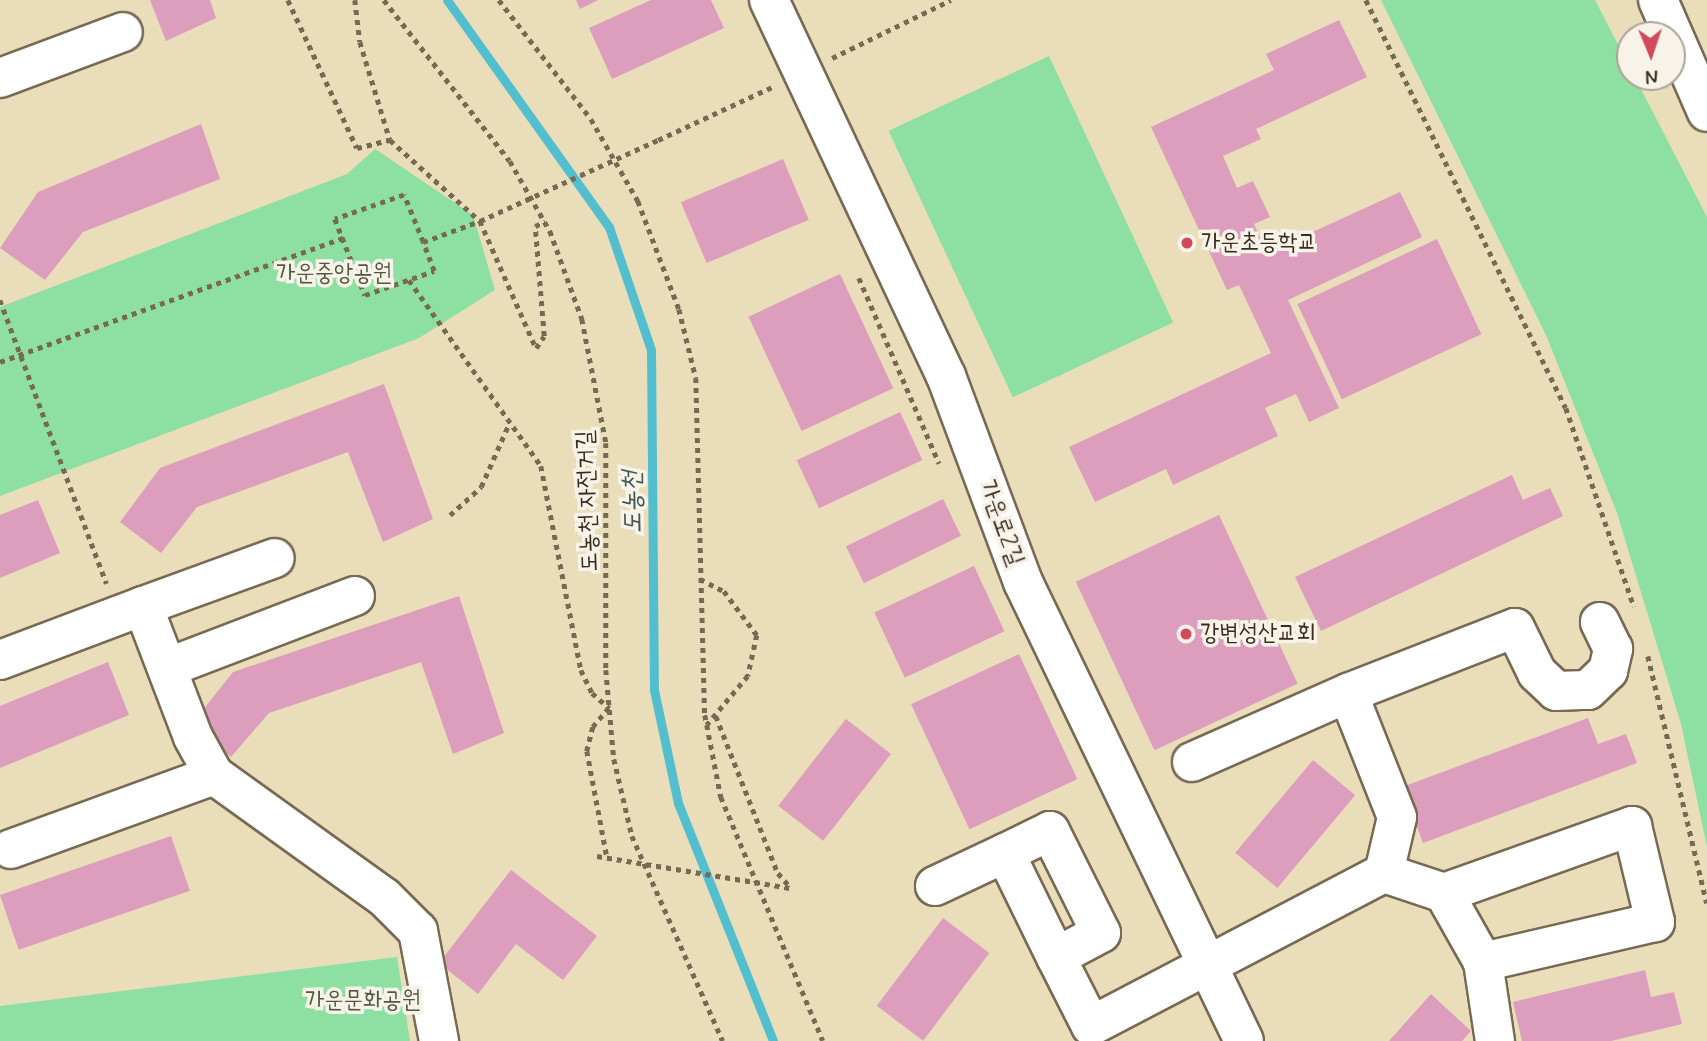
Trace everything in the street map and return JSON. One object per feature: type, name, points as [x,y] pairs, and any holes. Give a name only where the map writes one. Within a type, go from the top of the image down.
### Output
[{"type":"main road","name":"가운로2길","points":[[769,0],[946,376],[1023,582],[1209,960],[1244,1041]]},
{"type":"main road","points":[[1658,0],[1707,112]]},
{"type":"main road","points":[[1674,0],[1707,51]]},
{"type":"main road","points":[[0,78],[123,32]]},
{"type":"main road","points":[[0,660],[275,558]]},
{"type":"main road","points":[[169,667],[355,596]]},
{"type":"main road","points":[[131,611],[169,667],[193,737],[215,775],[384,897],[418,930],[439,1041]]},
{"type":"main road","points":[[1192,762],[1348,694],[1515,628],[1537,673],[1556,691],[1588,690],[1608,671],[1613,649],[1600,622]]},
{"type":"main road","points":[[1348,694],[1397,817],[1384,873]]},
{"type":"main road","points":[[11,849],[215,775]]},
{"type":"main road","points":[[1005,853],[1094,1033],[1209,960],[1384,873],[1444,893],[1632,826],[1655,922],[1483,962]]},
{"type":"main road","points":[[935,886],[1050,831],[1101,933],[1056,957]]},
{"type":"main road","points":[[1444,893],[1483,962],[1495,1041]]},
{"type":"path","points":[[288,0],[357,148],[390,140]]},
{"type":"path","points":[[355,0],[360,42],[390,140],[480,221],[536,348],[544,336],[535,226],[545,222]]},
{"type":"path","name":"도농천 자전거길","points":[[384,0],[510,161],[545,222],[582,319],[606,443],[609,708],[632,836],[723,1041]]},
{"type":"path","points":[[499,0],[591,119],[638,201],[679,309],[696,378],[707,725],[741,856],[823,1041]]},
{"type":"path","points":[[831,58],[951,0]]},
{"type":"path","points":[[1366,0],[1566,408],[1639,623]]},
{"type":"path","points":[[423,242],[480,221],[781,83]]},
{"type":"path","points":[[404,195],[434,271],[365,295],[343,239],[335,219],[404,195]]},
{"type":"path","points":[[0,362],[343,239]]},
{"type":"path","points":[[409,280],[465,353],[508,426],[535,449],[541,466],[581,670],[609,708],[593,727],[587,751],[607,857]]},
{"type":"path","points":[[0,300],[20,354],[131,611]]},
{"type":"path","points":[[450,515],[481,486],[508,426]]},
{"type":"path","points":[[701,579],[724,591],[757,635],[748,676],[707,725]]},
{"type":"path","points":[[1647,649],[1707,903]]},
{"type":"path","points":[[597,856],[791,888],[778,873],[716,716]]},
{"type":"green space","points":[[1381,0],[1595,0],[1616,41],[1616,91],[1642,91],[1707,217],[1707,847],[1681,724],[1617,513],[1546,335]]},
{"type":"green space","points":[[1049,56],[1173,322],[1013,397],[889,131]]},
{"type":"green space","name":"가운중앙공원","points":[[375,149],[473,215],[495,290],[419,338],[0,496],[0,307],[347,174]]},
{"type":"green space","name":"가운문화공원","points":[[397,957],[410,1041],[0,1041],[0,1006]]},
{"type":"building","points":[[150,0],[210,0],[216,18],[166,41]]},
{"type":"building","points":[[576,0],[598,0],[580,9]]},
{"type":"building","points":[[651,0],[711,0],[724,28],[612,79],[589,28]]},
{"type":"building","points":[[1339,20],[1367,77],[1256,129],[1261,139],[1223,156],[1237,188],[1253,181],[1270,217],[1254,224],[1267,253],[1400,192],[1422,237],[1288,300],[1339,408],[1309,422],[1296,394],[1265,408],[1278,436],[1173,485],[1166,469],[1095,502],[1069,447],[1271,353],[1239,285],[1227,290],[1151,127],[1274,70],[1266,54]]},
{"type":"building","points":[[201,124],[220,179],[83,232],[45,280],[0,248],[38,192]]},
{"type":"building","points":[[783,159],[809,220],[707,263],[681,202]]},
{"type":"building","points":[[1437,239],[1481,334],[1342,399],[1297,304]]},
{"type":"building","points":[[840,274],[893,388],[802,431],[748,317]]},
{"type":"building","points":[[384,384],[433,519],[383,542],[348,452],[197,507],[161,553],[120,522],[160,468]]},
{"type":"building","points":[[900,412],[922,460],[819,508],[797,460]]},
{"type":"building","points":[[1512,475],[1523,500],[1550,488],[1563,516],[1321,631],[1295,577]]},
{"type":"building","points":[[943,499],[961,536],[864,583],[846,546]]},
{"type":"building","points":[[38,500],[60,553],[0,578],[0,515]]},
{"type":"building","name":"강변성산교회","points":[[1219,515],[1298,684],[1154,750],[1076,582]]},
{"type":"building","points":[[974,566],[1004,631],[905,678],[874,612]]},
{"type":"building","points":[[459,596],[504,733],[453,754],[421,662],[269,713],[231,757],[191,725],[233,672]]},
{"type":"building","points":[[1019,654],[1077,779],[969,829],[911,704]]},
{"type":"building","points":[[108,662],[129,715],[0,768],[0,706]]},
{"type":"building","points":[[1588,718],[1598,744],[1626,734],[1637,763],[1423,843],[1402,787]]},
{"type":"building","points":[[846,719],[891,754],[823,841],[778,806]]},
{"type":"building","points":[[1313,760],[1355,795],[1277,888],[1235,853]]},
{"type":"building","points":[[171,836],[190,891],[19,950],[0,895]]},
{"type":"building","points":[[511,870],[597,936],[563,980],[516,944],[478,994],[439,963]]},
{"type":"building","points":[[943,918],[989,953],[923,1041],[877,1006]]},
{"type":"building","points":[[1645,970],[1651,997],[1674,992],[1682,1024],[1611,1041],[1522,1041],[1513,1002]]},
{"type":"building","points":[[1431,994],[1471,1031],[1462,1041],[1389,1041]]},
{"type":"waterway","name":"도농천","points":[[447,0],[609,227],[651,350],[654,690],[678,803],[773,1041]]},
{"type":"place","name":"가운초등학교","points":[[1187,243]]},
{"type":"place","name":"강변성산교회","points":[[1186,634]]}]
